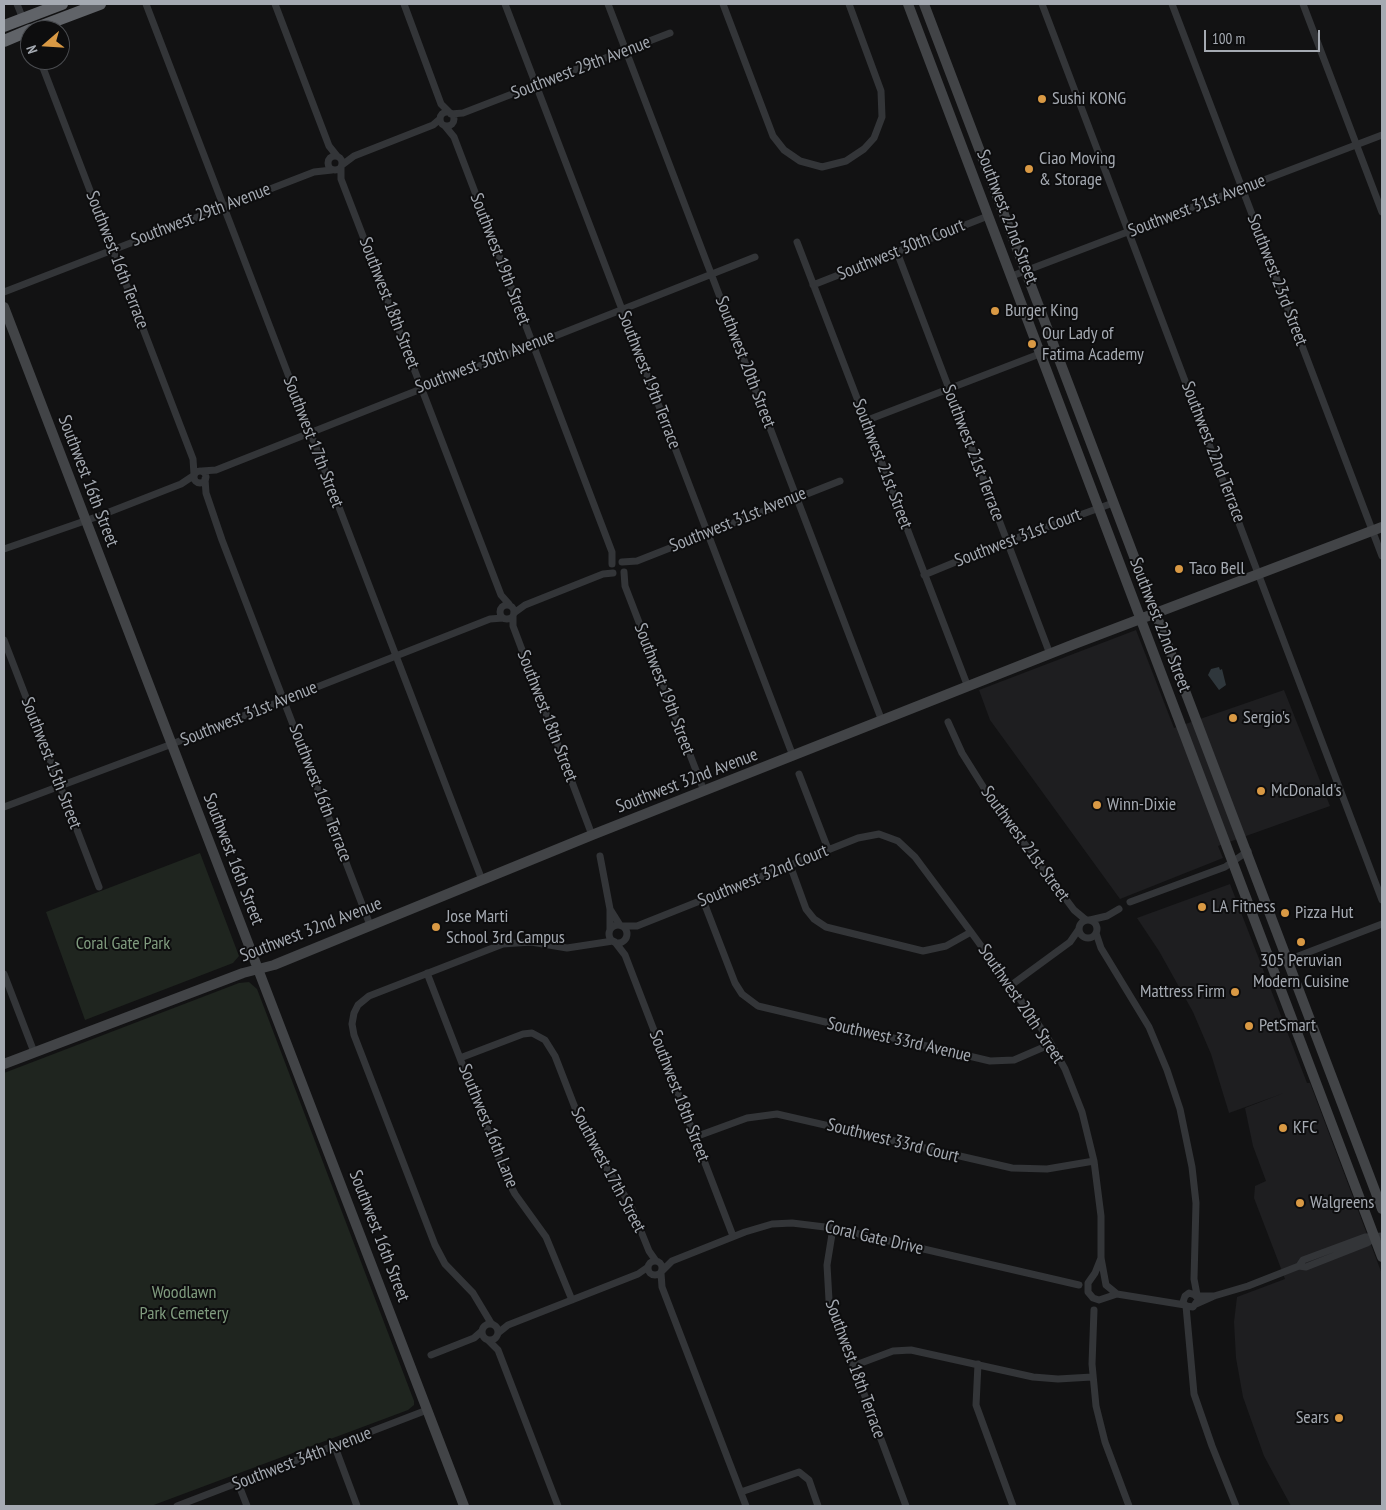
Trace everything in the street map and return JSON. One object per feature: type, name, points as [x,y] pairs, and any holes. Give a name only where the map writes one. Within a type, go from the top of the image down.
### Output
[{"type":"highway","points":[[4,26],[62,4]]},
{"type":"highway","points":[[59,20],[100,4]]},
{"type":"highway","points":[[4,41],[20,35]]},
{"type":"street","points":[[17,4],[23,19]]},
{"type":"street","name":"Southwest 17th Street","points":[[146,4],[482,880]]},
{"type":"street","points":[[274,4],[329,146],[338,157],[341,166]]},
{"type":"street","points":[[404,4],[441,104],[442,122]]},
{"type":"street","name":"Southwest 19th Terrace","points":[[505,4],[793,756]]},
{"type":"street","name":"Southwest 20th Street","points":[[608,4],[882,721]]},
{"type":"street","points":[[722,4],[770,128],[778,143],[792,156],[806,164],[822,166],[846,161],[864,149],[874,138],[880,124],[883,109],[877,80],[849,4]]},
{"type":"street","name":"Southwest 22nd Street","points":[[908,4],[1233,863],[1379,1237],[1382,1256]]},
{"type":"street","name":"Southwest 22nd Street","points":[[924,4],[1155,613],[1248,851],[1382,1209]]},
{"type":"street","name":"Southwest 22nd Terrace","points":[[1042,4],[1382,900]]},
{"type":"street","name":"Southwest 23rd Street","points":[[1172,4],[1242,188],[1377,529],[1382,556]]},
{"type":"street","points":[[1303,4],[1382,212]]},
{"type":"street","name":"Southwest 29th Avenue","points":[[452,118],[670,33]]},
{"type":"street","name":"Southwest 16th Terrace","points":[[44,70],[370,925]]},
{"type":"street","points":[[441,104],[452,118]]},
{"type":"street","points":[[329,146],[328,166],[333,170],[354,156],[452,118]]},
{"type":"street","points":[[442,122],[452,118]]},
{"type":"street","name":"Southwest 19th Street","points":[[452,118],[453,135],[612,552],[613,570],[625,586],[704,791]]},
{"type":"street","name":"Southwest 19th Street","points":[[442,122],[453,135]]},
{"type":"street","name":"Southwest 31st Avenue","points":[[1012,276],[1382,135]]},
{"type":"street","points":[[328,160],[332,156],[354,156]]},
{"type":"street","name":"Southwest 29th Avenue","points":[[314,172],[328,160]]},
{"type":"street","name":"Southwest 18th Street","points":[[341,166],[341,179]]},
{"type":"street","name":"Southwest 29th Avenue","points":[[4,292],[314,172],[333,170]]},
{"type":"street","name":"Southwest 18th Street","points":[[333,170],[341,179],[501,595],[502,614],[512,626],[592,835]]},
{"type":"street","points":[[988,216],[1003,210]]},
{"type":"street","name":"Southwest 30th Court","points":[[813,285],[988,216]]},
{"type":"street","name":"Southwest 21st Street","points":[[797,242],[968,687]]},
{"type":"street","name":"Southwest 21st Terrace","points":[[897,252],[1050,654]]},
{"type":"street","name":"Southwest 30th Avenue","points":[[199,477],[421,387],[755,257]]},
{"type":"street","name":"Southwest 16th Street","points":[[4,307],[464,1506]]},
{"type":"street","points":[[865,421],[1055,348]]},
{"type":"street","points":[[4,549],[199,477]]},
{"type":"street","name":"Southwest 31st Avenue","points":[[613,570],[621,561],[637,560],[840,481]]},
{"type":"street","name":"Southwest 31st Court","points":[[924,575],[1113,503]]},
{"type":"street","name":"Southwest 32nd Avenue","points":[[4,1064],[274,965],[592,835],[1155,613],[1377,529]]},
{"type":"street","name":"Southwest 19th Street","points":[[612,552],[621,561],[625,586]]},
{"type":"street","name":"Southwest 31st Avenue","points":[[624,571],[637,560]]},
{"type":"street","points":[[502,614],[514,614],[524,606],[613,570],[624,571]]},
{"type":"street","name":"Southwest 18th Street","points":[[501,595],[510,605],[514,614],[512,626]]},
{"type":"street","points":[[510,605],[524,606]]},
{"type":"street","name":"Southwest 31st Avenue","points":[[4,807],[172,744],[492,618],[502,614],[510,605]]},
{"type":"street","name":"Southwest 15th Street","points":[[4,640],[99,887]]},
{"type":"street","name":"Southwest 21st Street","points":[[948,722],[962,753],[980,783],[1075,912],[1088,920],[1096,931]]},
{"type":"street","points":[[799,774],[828,849]]},
{"type":"street","points":[[1203,783],[1221,781]]},
{"type":"street","name":"Southwest 32nd Court","points":[[621,926],[637,926],[866,835],[879,834],[891,837]]},
{"type":"street","name":"Southwest 20th Street","points":[[891,837],[901,843],[916,857],[1051,1044],[1078,1101],[1094,1161],[1101,1216],[1101,1258],[1106,1285],[1117,1294]]},
{"type":"street","points":[[1130,902],[1233,863],[1248,851]]},
{"type":"street","points":[[600,856],[610,909],[610,930]]},
{"type":"street","points":[[790,865],[806,908],[814,919],[826,927],[923,951],[946,946],[971,932]]},
{"type":"street","name":"Southwest 33rd Avenue","points":[[703,900],[735,983],[747,999],[770,1011],[990,1061],[1014,1060],[1051,1044]]},
{"type":"street","points":[[498,1350],[487,1339],[488,1326],[473,1293],[445,1264],[435,1246],[354,1035],[352,1024],[356,1009],[369,996],[507,943],[531,942],[567,948],[595,943],[621,942],[626,937],[610,909]]},
{"type":"street","points":[[1010,986],[1070,942],[1079,928],[1088,920],[1107,916],[1119,909]]},
{"type":"street","name":"Southwest 21st Street","points":[[1075,912],[1079,928],[1086,938]]},
{"type":"street","points":[[1070,942],[1086,938],[1096,931],[1107,916]]},
{"type":"street","points":[[1268,954],[1279,959],[1288,960],[1382,924]]},
{"type":"street","points":[[595,943],[610,930],[621,926]]},
{"type":"street","name":"Southwest 32nd Court","points":[[626,937],[637,926]]},
{"type":"street","name":"Southwest 18th Street","points":[[610,930],[614,942],[625,955],[733,1236]]},
{"type":"street","points":[[1096,931],[1101,948],[1149,1027],[1167,1070],[1180,1109],[1195,1195],[1194,1279],[1191,1295],[1186,1306],[1190,1366],[1196,1398],[1236,1506]]},
{"type":"street","name":"Southwest 18th Street","points":[[625,955],[626,937]]},
{"type":"street","points":[[1086,938],[1101,948]]},
{"type":"street","name":"Southwest 16th Lane","points":[[427,973],[506,1177],[515,1194],[546,1237],[572,1300]]},
{"type":"street","points":[[4,974],[34,1052]]},
{"type":"street","name":"Southwest 17th Street","points":[[460,1058],[518,1035],[532,1033],[541,1037],[548,1044],[555,1056],[586,1136],[630,1204],[649,1251],[650,1270]]},
{"type":"street","name":"Southwest 33rd Court","points":[[695,1137],[755,1116],[778,1114],[1012,1168],[1047,1169],[1094,1161]]},
{"type":"street","name":"Coral Gate Drive","points":[[650,1270],[658,1261],[672,1261],[733,1236],[778,1223],[806,1224],[833,1228],[1079,1285]]},
{"type":"street","name":"Southwest 18th Terrace","points":[[833,1228],[827,1265],[828,1294],[906,1506]]},
{"type":"street","points":[[1117,1294],[1168,1301],[1186,1306],[1196,1305],[1214,1296],[1248,1286],[1299,1266],[1303,1260],[1365,1237],[1379,1237]]},
{"type":"street","name":"Southwest 17th Street","points":[[649,1251],[658,1261],[661,1272]]},
{"type":"street","name":"Southwest 20th Street","points":[[1101,1258],[1095,1273],[1088,1283],[1090,1294],[1099,1300],[1117,1294]]},
{"type":"street","name":"Coral Gate Drive","points":[[661,1272],[672,1261]]},
{"type":"street","points":[[650,1270],[661,1285],[746,1506]]},
{"type":"street","points":[[431,1355],[474,1338],[488,1326],[508,1325],[650,1270],[661,1272],[661,1285]]},
{"type":"street","points":[[1191,1295],[1196,1305]]},
{"type":"street","points":[[1168,1301],[1191,1295],[1214,1296]]},
{"type":"street","points":[[1188,1322],[1196,1305]]},
{"type":"street","points":[[1094,1310],[1092,1377],[1105,1442],[1129,1506]]},
{"type":"street","points":[[474,1338],[487,1339],[498,1335],[508,1325]]},
{"type":"street","points":[[488,1326],[498,1335],[498,1350],[558,1506]]},
{"type":"street","points":[[853,1366],[887,1353],[904,1350],[929,1353],[1042,1379],[1092,1377]]},
{"type":"street","points":[[978,1364],[976,1406],[1013,1506]]},
{"type":"street","name":"Southwest 34th Avenue","points":[[177,1506],[427,1410]]},
{"type":"street","points":[[334,1447],[357,1506]]},
{"type":"street","points":[[741,1492],[793,1473],[802,1474],[809,1480],[818,1506]]},
{"type":"street","points":[[238,1483],[247,1506]]},
{"type":"shaded area","points":[[1136,630],[1174,728],[1284,690],[1330,806],[1218,846],[1223,858],[1120,899],[990,720],[979,690]]},
{"type":"shaded area","points":[[1219,667],[1220,670],[1222,669],[1226,685],[1219,690],[1208,675],[1211,669]]},
{"type":"shaded area","points":[[1230,884],[1307,1083],[1310,1083],[1382,1274],[1382,1506],[1291,1506],[1264,1456],[1243,1397],[1236,1358],[1234,1322],[1237,1297],[1285,1279],[1254,1198],[1255,1186],[1266,1181],[1253,1146],[1245,1108],[1284,1093],[1229,1113],[1211,1054],[1193,1012],[1159,951],[1137,918]]},
{"type":"green space","name":"Coral Gate Park","points":[[200,853],[239,956],[233,963],[85,1020],[46,912]]},
{"type":"green space","name":"Woodlawn Park Cemetery","points":[[249,982],[257,989],[414,1405],[408,1410],[151,1506],[4,1506],[4,1073],[239,983]]},
{"type":"place","name":"Sushi KONG","points":[[1042,99]]},
{"type":"place","name":"Ciao Moving & Storage","points":[[1029,169]]},
{"type":"place","name":"Burger King","points":[[995,311]]},
{"type":"place","name":"Our Lady of Fatima Academy","points":[[1032,344]]},
{"type":"place","name":"Taco Bell","points":[[1179,569]]},
{"type":"place","name":"Sergio's","points":[[1233,718]]},
{"type":"place","name":"McDonald's","points":[[1261,791]]},
{"type":"place","name":"Winn-Dixie","points":[[1097,805]]},
{"type":"place","name":"LA Fitness","points":[[1202,907]]},
{"type":"place","name":"Pizza Hut","points":[[1285,913]]},
{"type":"place","name":"Jose Marti School 3rd Campus","points":[[436,927]]},
{"type":"place","name":"305 Peruvian Modern Cuisine","points":[[1301,942]]},
{"type":"place","name":"Mattress Firm","points":[[1235,992]]},
{"type":"place","name":"PetSmart","points":[[1249,1026]]},
{"type":"place","name":"KFC","points":[[1283,1128]]},
{"type":"place","name":"Walgreens","points":[[1300,1203]]},
{"type":"place","name":"Sears","points":[[1339,1418]]}]
